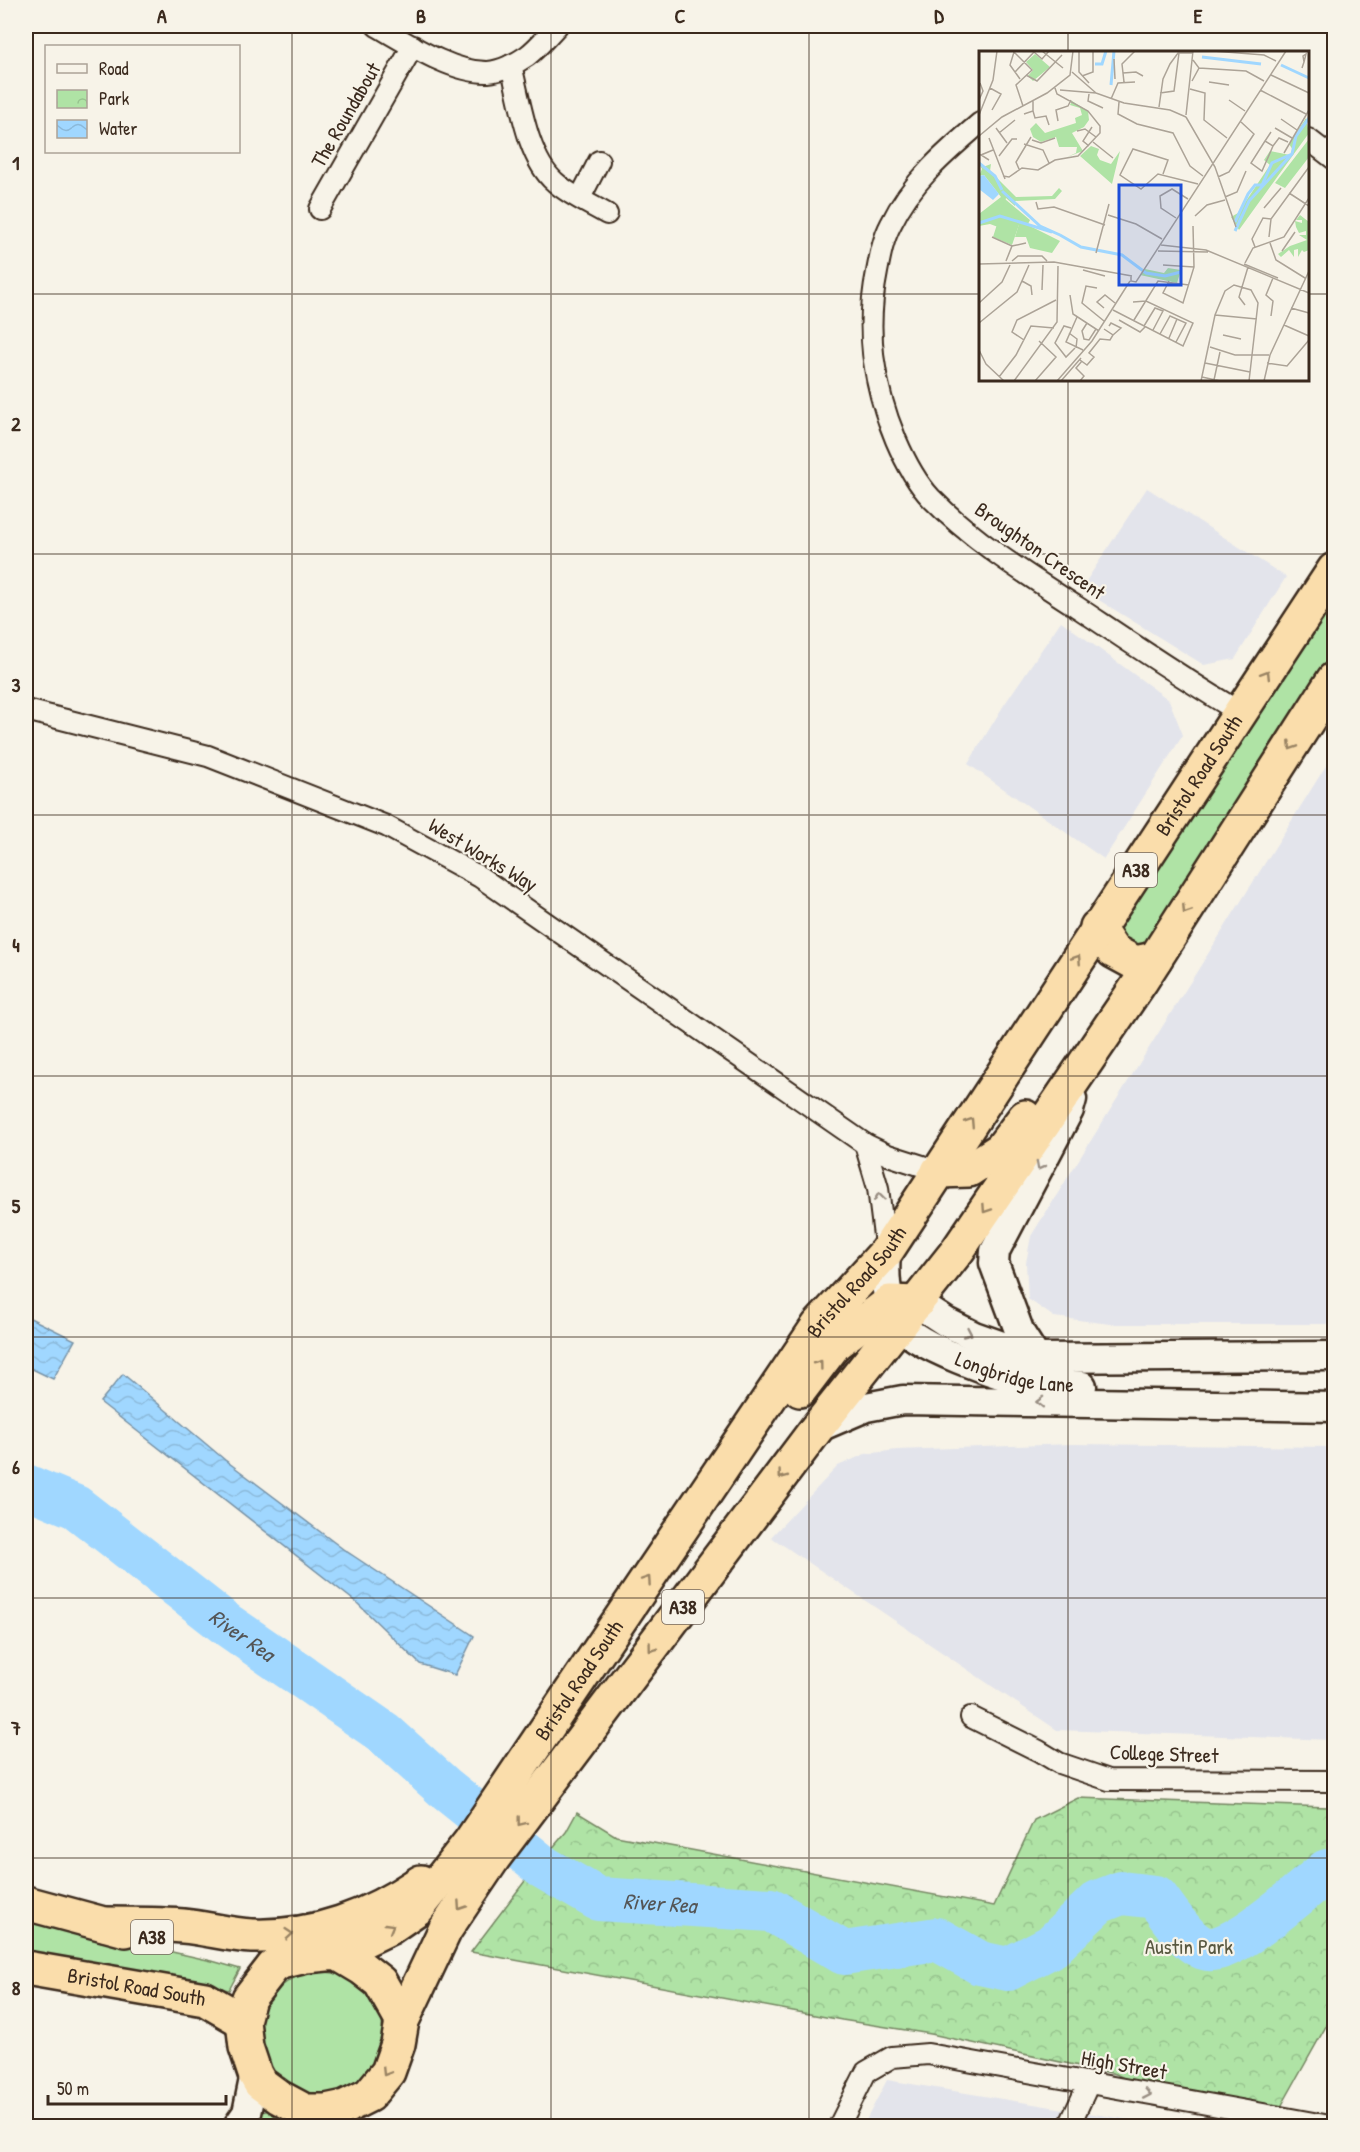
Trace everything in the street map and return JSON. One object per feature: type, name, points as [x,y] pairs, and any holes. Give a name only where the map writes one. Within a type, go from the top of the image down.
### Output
[{"type":"highway","name":"Bristol Road South","points":[[402,2021],[445,1930],[474,1853],[521,1768],[818,1326],[886,1252],[1097,927],[1335,570]]},
{"type":"highway","name":"Bristol Road South","points":[[337,1953],[389,1928],[418,1908],[474,1853],[549,1786],[817,1428],[902,1310],[958,1250],[1155,959],[1335,680]]},
{"type":"highway","points":[[1097,927],[1113,951],[1120,955],[1135,963],[1155,959]]},
{"type":"highway","points":[[938,1171],[969,1170],[1001,1149],[1073,1051],[1107,1031]]},
{"type":"highway","points":[[687,1520],[725,1488],[835,1344],[902,1310]]},
{"type":"highway","points":[[105,1924],[183,1926],[251,1936],[291,1934],[342,1924],[396,1899],[474,1853]]},
{"type":"highway","name":"A38","points":[[26,1903],[204,1949],[281,1962]]},
{"type":"highway","points":[[337,1953],[380,1982],[402,2021],[398,2044],[388,2072],[369,2095],[337,2117],[326,2111],[305,2111],[279,2097],[260,2083],[255,2074],[246,2047],[243,2020],[249,1998],[273,1967],[281,1962],[306,1956],[337,1953]]},
{"type":"highway","name":"Bristol Road South","points":[[26,1968],[205,1999],[243,2020]]},
{"type":"street","points":[[377,26],[459,68],[489,72],[511,65],[529,55],[557,26]]},
{"type":"street","name":"The Roundabout","points":[[320,208],[413,46]]},
{"type":"street","points":[[511,65],[539,164],[555,183],[607,214]]},
{"type":"street","name":"Broughton Crescent","points":[[979,125],[936,161],[913,189],[891,224],[880,253],[870,321],[872,357],[877,387],[885,412],[907,465],[930,497],[980,543],[1202,691],[1241,713]]},
{"type":"street","points":[[1309,140],[1335,159]]},
{"type":"street","points":[[580,198],[600,162]]},
{"type":"street","name":"West Works Way","points":[[26,710],[208,756],[386,826],[480,877],[865,1144],[888,1155],[938,1171]]},
{"type":"street","name":"Longbridge Lane","points":[[1036,1358],[1020,1333],[994,1263],[994,1251],[1069,1110],[1078,1074]]},
{"type":"street","points":[[865,1144],[878,1188],[886,1252],[884,1280],[902,1310]]},
{"type":"street","name":"Longbridge Lane","points":[[902,1310],[946,1322],[974,1336],[1036,1358],[1335,1356]]},
{"type":"street","name":"Longbridge Lane","points":[[902,1310],[950,1357],[1026,1381],[1287,1405]]},
{"type":"street","name":"Longbridge Lane","points":[[1118,1357],[1172,1368],[1335,1374]]},
{"type":"street","name":"Longbridge Lane","points":[[817,1428],[866,1407],[903,1400],[1335,1407]]},
{"type":"street","name":"College Street","points":[[971,1717],[1040,1751],[1059,1763],[1109,1780],[1335,1781]]},
{"type":"street","name":"High Street","points":[[839,2127],[866,2072],[892,2057],[928,2054],[1329,2127]]},
{"type":"street","points":[[238,2127],[247,2113],[255,2074]]},
{"type":"street","points":[[1069,2127],[1089,2083]]},
{"type":"shaded area","points":[[1147,488],[1286,577],[1235,659],[1204,665],[1081,589]]},
{"type":"shaded area","points":[[1061,621],[1169,700],[1183,735],[1104,859],[968,764],[1004,705]]},
{"type":"shaded area","points":[[1334,753],[1334,1324],[1110,1324],[1054,1317],[1028,1299],[1026,1263],[1031,1236]]},
{"type":"shaded area","points":[[1072,1444],[1334,1447],[1334,1740],[1057,1730],[771,1537],[838,1466],[865,1454],[897,1450]]},
{"type":"shaded area","points":[[887,2080],[1167,2126],[863,2126]]},
{"type":"green space","points":[[1334,591],[1334,661],[1147,949],[1134,950],[1117,932]]},
{"type":"green space","name":"Austin Park","points":[[1078,1798],[1328,1807],[1334,1813],[1334,2012],[1278,2112],[1137,2085],[1116,2074],[931,2034],[842,2020],[471,1952],[528,1877],[566,1832],[577,1812],[616,1836],[994,1906],[1034,1820]]},
{"type":"green space","points":[[26,1919],[240,1969],[229,1990],[26,1952]]},
{"type":"green space","points":[[321,1972],[345,1977],[365,1990],[378,2010],[383,2034],[378,2058],[365,2078],[345,2091],[321,2096],[297,2091],[277,2078],[264,2058],[259,2034],[264,2010],[277,1990],[297,1977]]},
{"type":"green space","points":[[268,2110],[302,2124],[302,2126],[252,2126],[259,2114]]},
{"type":"water","points":[[26,1316],[75,1340],[53,1379],[26,1366]]},
{"type":"water","points":[[123,1374],[225,1460],[343,1549],[474,1636],[455,1675],[420,1664],[357,1603],[100,1402]]},
{"type":"waterway","name":"River Rea","points":[[26,1486],[76,1507],[226,1624],[384,1733],[446,1789],[543,1867],[598,1899],[771,1910],[844,1953],[937,1939],[980,1963],[1008,1969],[1052,1946],[1098,1902],[1121,1893],[1156,1897],[1179,1928],[1193,1942],[1208,1949],[1220,1947],[1251,1931],[1327,1871],[1334,1871]]}]
